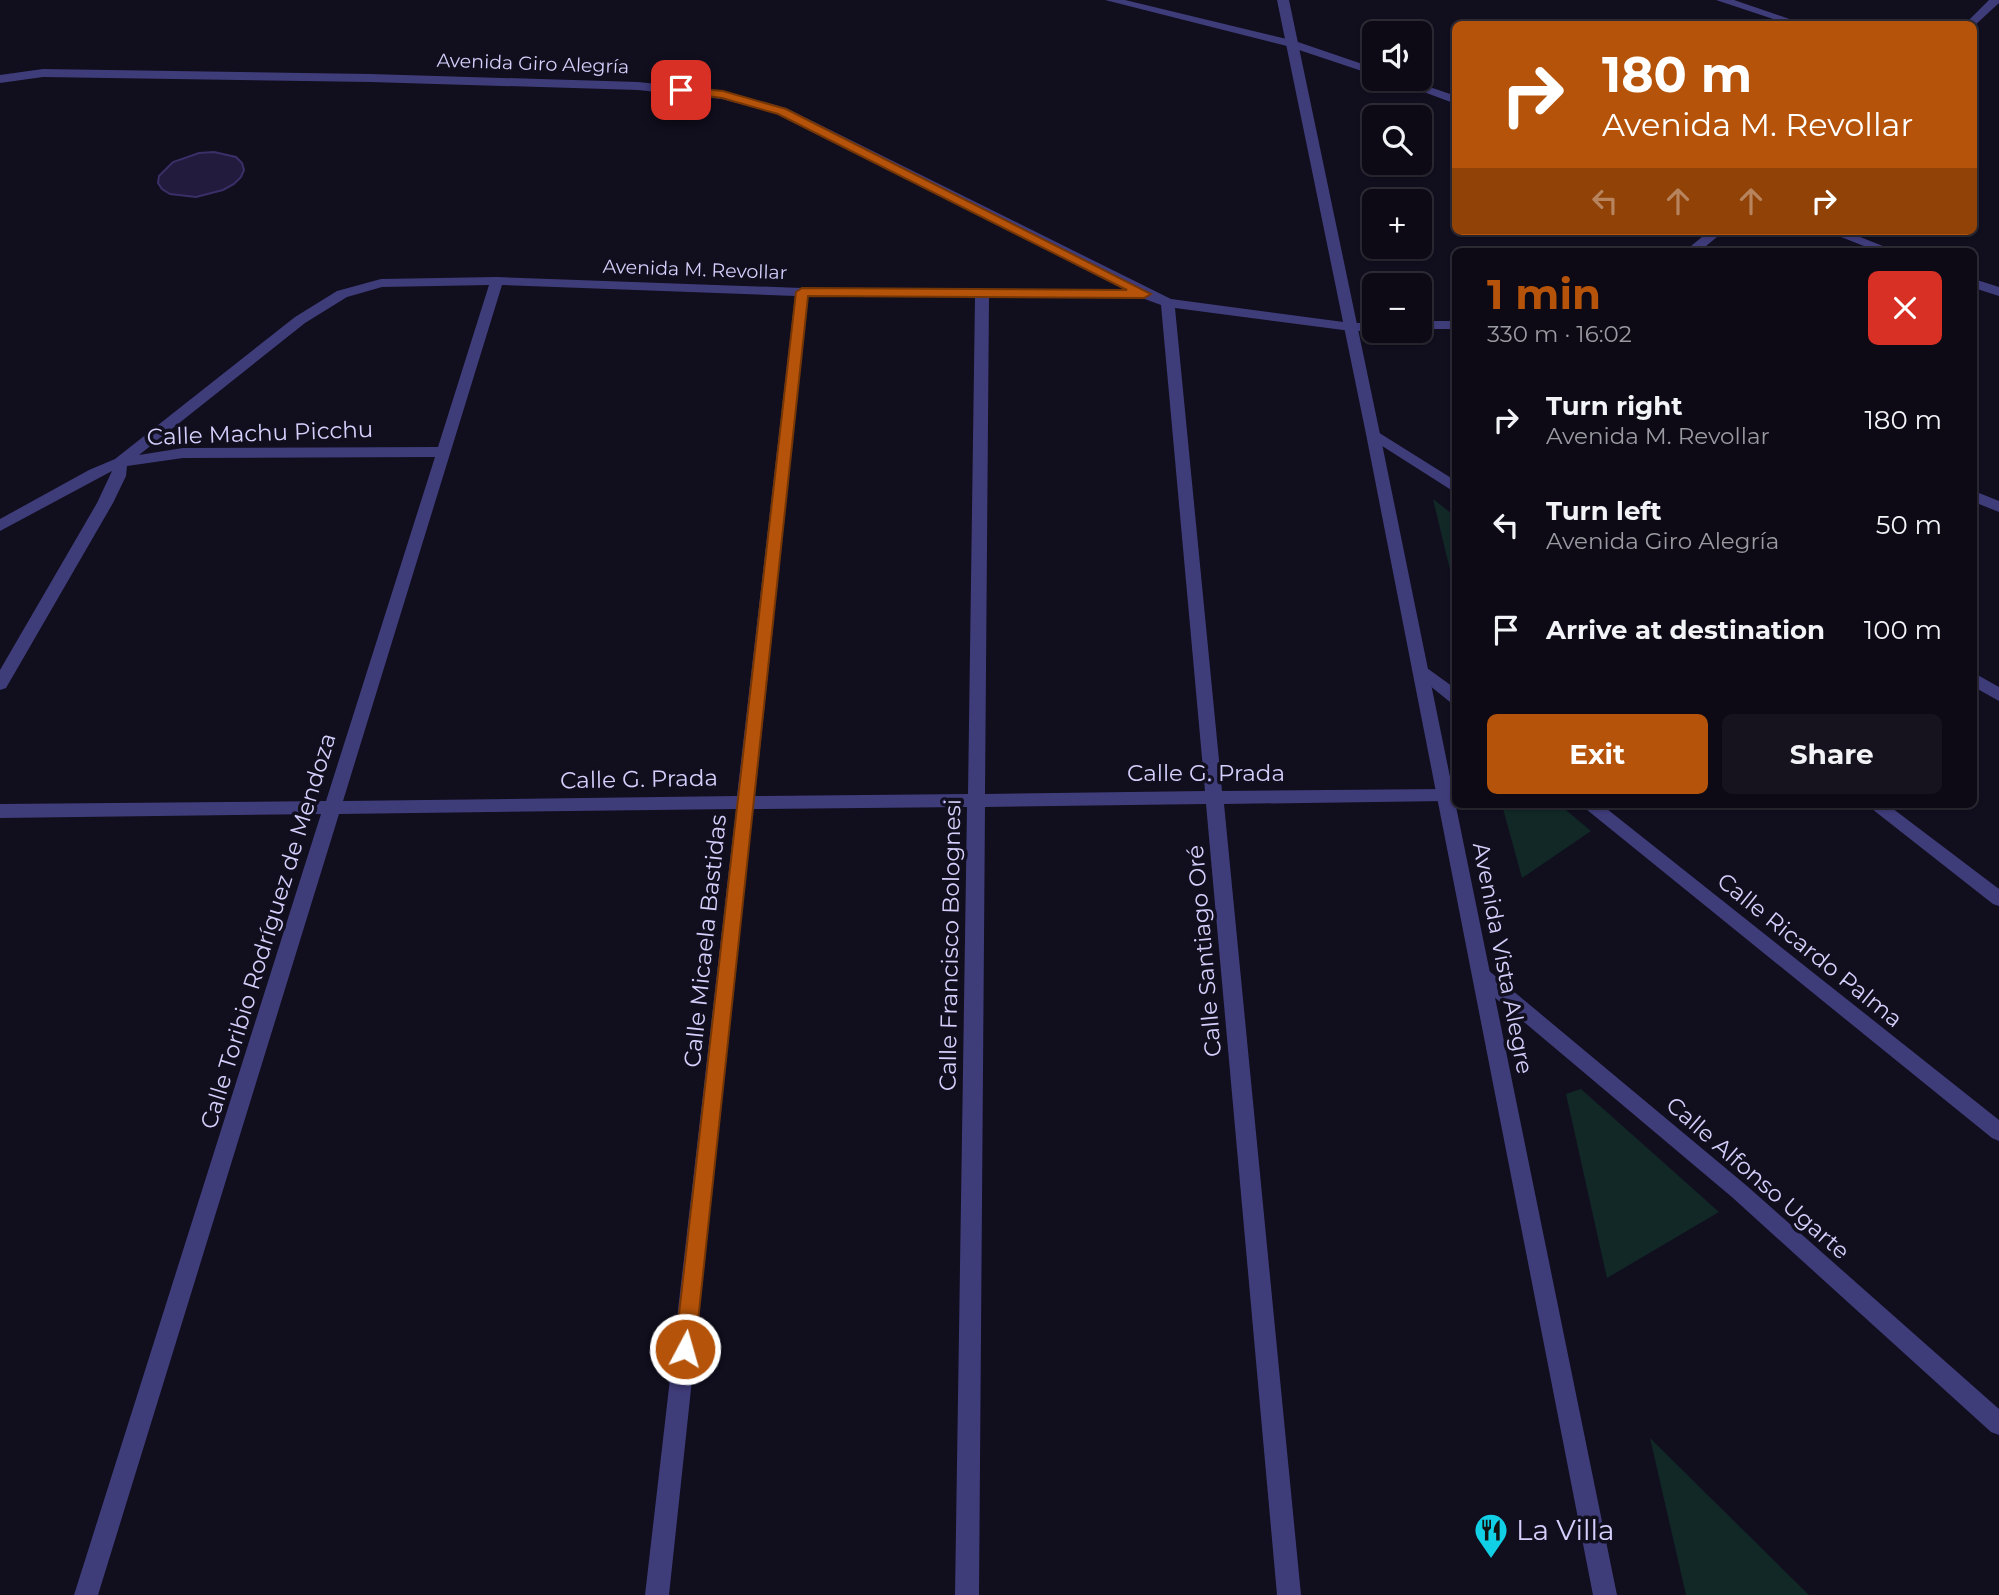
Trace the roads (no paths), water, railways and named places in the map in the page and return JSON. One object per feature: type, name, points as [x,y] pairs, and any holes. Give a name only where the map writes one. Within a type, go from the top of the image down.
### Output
[{"type":"street","points":[[1111,0],[1291,43],[1362,68]]},
{"type":"street","name":"Avenida Vista Alegre","points":[[1283,0],[1352,327],[1605,1595]]},
{"type":"street","points":[[1722,0],[1788,21]]},
{"type":"street","points":[[1973,21],[1996,0]]},
{"type":"street","name":"Avenida Giro Alegría","points":[[0,79],[43,73],[370,78],[638,86],[723,95],[782,111],[1144,294],[1168,303],[1362,327]]},
{"type":"street","points":[[1430,91],[1452,99]]},
{"type":"street","points":[[1695,248],[1712,235]]},
{"type":"street","points":[[1844,235],[1880,248]]},
{"type":"street","name":"Avenida M. Revollar","points":[[121,463],[300,320],[342,294],[381,283],[497,281],[802,292],[1144,294]]},
{"type":"street","name":"Calle Toribio Rodríguez de Mendoza","points":[[86,1595],[497,281]]},
{"type":"street","points":[[1977,283],[1999,292]]},
{"type":"street","name":"Calle Micaela Bastidas","points":[[657,1595],[802,292]]},
{"type":"street","name":"Calle Francisco Bolognesi","points":[[967,1595],[982,295]]},
{"type":"street","name":"Calle Santiago Oré","points":[[1168,303],[1289,1595]]},
{"type":"street","points":[[1432,325],[1452,324]]},
{"type":"street","points":[[1373,434],[1452,485]]},
{"type":"street","name":"Calle Machu Picchu","points":[[0,684],[105,503],[121,463],[183,453],[443,452]]},
{"type":"street","points":[[0,526],[94,473],[121,463]]},
{"type":"street","points":[[1977,497],[1999,507]]},
{"type":"street","points":[[1420,669],[1452,695]]},
{"type":"street","name":"Calle G. Prada","points":[[0,811],[1446,795]]},
{"type":"street","name":"Calle Ricardo Palma","points":[[1594,808],[1999,1132]]},
{"type":"street","points":[[1880,808],[1999,899]]},
{"type":"street","name":"Calle Alfonso Ugarte","points":[[1480,975],[1740,1192],[1999,1424]]},
{"type":"place","name":"La Villa","points":[[1491,1560]]}]
